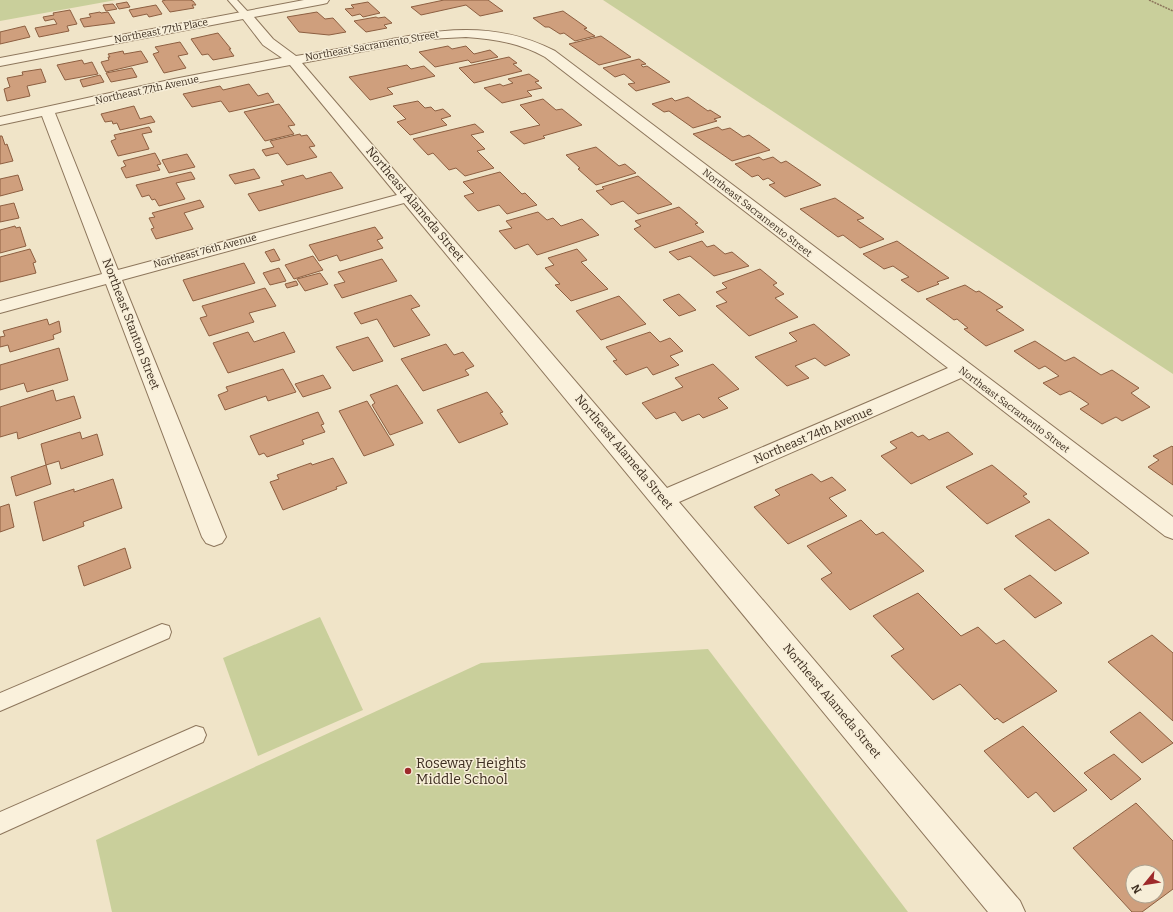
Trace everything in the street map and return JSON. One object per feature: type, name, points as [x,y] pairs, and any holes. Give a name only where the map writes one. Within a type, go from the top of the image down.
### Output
[{"type":"street","name":"Northeast 77th Place","points":[[0,62],[239,7],[322,0]]},
{"type":"street","name":"Northeast Alameda Street","points":[[239,7],[268,42],[293,60],[1009,912]]},
{"type":"street","name":"Northeast Sacramento Street","points":[[293,60],[373,47],[431,35],[453,33],[482,34],[511,38],[536,45],[550,54],[1173,530]]},
{"type":"street","name":"Northeast 77th Avenue","points":[[0,121],[293,60]]},
{"type":"street","name":"Northeast Stanton Street","points":[[48,111],[214,537]]},
{"type":"street","name":"Northeast 76th Avenue","points":[[0,307],[409,197]]},
{"type":"street","name":"Northeast 74th Avenue","points":[[663,499],[962,370]]},
{"type":"lane","points":[[0,702],[162,632]]},
{"type":"lane","points":[[0,823],[196,735]]},
{"type":"path","points":[[1148,0],[1173,11]]},
{"type":"green space","points":[[0,0],[116,0],[0,21]]},
{"type":"green space","points":[[603,0],[1173,0],[1173,374]]},
{"type":"green space","points":[[320,617],[363,710],[258,756],[223,658]]},
{"type":"green space","points":[[708,649],[908,912],[112,912],[96,840],[481,663]]},
{"type":"building","points":[[190,0],[196,5],[192,5],[194,8],[170,12],[162,1]]},
{"type":"building","points":[[444,0],[488,0],[503,11],[480,16],[466,5],[421,15],[411,7]]},
{"type":"building","points":[[127,2],[130,7],[119,9],[116,4]]},
{"type":"building","points":[[368,2],[380,13],[363,17],[360,14],[352,16],[345,9],[354,8],[351,5]]},
{"type":"building","points":[[113,4],[117,9],[106,11],[103,5]]},
{"type":"building","points":[[156,5],[162,14],[149,17],[147,14],[133,17],[129,10]]},
{"type":"building","points":[[70,10],[77,24],[67,26],[69,31],[39,37],[35,28],[57,24],[54,19],[45,21],[43,17],[54,15],[53,13]]},
{"type":"building","points":[[563,11],[587,28],[584,29],[595,36],[575,41],[564,33],[560,34],[549,27],[545,27],[533,18]]},
{"type":"building","points":[[108,12],[115,23],[84,27],[80,19],[91,17],[89,14]]},
{"type":"building","points":[[317,12],[325,19],[333,18],[346,32],[329,35],[299,32],[287,17]]},
{"type":"building","points":[[385,17],[392,23],[384,25],[387,28],[366,32],[354,21]]},
{"type":"building","points":[[25,26],[30,37],[0,44],[0,32]]},
{"type":"building","points":[[218,33],[231,49],[229,49],[234,56],[213,60],[208,54],[202,55],[191,39]]},
{"type":"building","points":[[601,36],[631,57],[599,65],[569,44]]},
{"type":"building","points":[[180,42],[188,54],[178,56],[186,68],[164,73],[153,54],[159,52],[155,47]]},
{"type":"building","points":[[448,46],[452,49],[466,46],[474,54],[490,50],[498,57],[471,63],[468,60],[435,67],[419,52]]},
{"type":"building","points":[[123,51],[124,54],[141,51],[148,62],[106,72],[101,62],[109,60],[108,57],[110,57],[108,54]]},
{"type":"building","points":[[509,57],[517,63],[513,64],[522,71],[474,83],[459,68]]},
{"type":"building","points":[[639,59],[646,64],[641,65],[643,67],[647,66],[670,82],[636,91],[628,84],[635,83],[624,74],[615,77],[603,68]]},
{"type":"building","points":[[82,60],[84,64],[92,62],[98,74],[65,80],[57,65]]},
{"type":"building","points":[[407,65],[411,69],[424,66],[435,76],[387,88],[393,94],[370,100],[349,77]]},
{"type":"building","points":[[132,68],[137,77],[111,82],[106,73]]},
{"type":"building","points":[[41,69],[46,82],[27,86],[30,96],[7,101],[4,89],[10,87],[7,78],[23,75],[22,72]]},
{"type":"building","points":[[529,74],[539,81],[535,82],[542,88],[527,91],[532,96],[502,103],[484,88],[500,84],[503,86],[513,83],[508,79]]},
{"type":"building","points":[[100,75],[104,82],[83,87],[80,80]]},
{"type":"building","points":[[249,84],[258,96],[268,93],[274,102],[229,112],[221,101],[192,107],[183,94],[220,86],[223,90]]},
{"type":"building","points":[[688,97],[708,111],[710,110],[721,117],[714,119],[717,121],[693,128],[669,111],[664,112],[652,104],[672,98],[675,101]]},
{"type":"building","points":[[543,99],[556,110],[562,109],[582,125],[543,136],[545,138],[524,144],[510,132],[540,125],[520,105]]},
{"type":"building","points":[[418,101],[425,108],[431,107],[435,111],[443,109],[451,116],[441,119],[447,125],[410,135],[397,122],[406,119],[393,106]]},
{"type":"building","points":[[279,104],[295,125],[288,126],[294,134],[265,141],[244,112]]},
{"type":"building","points":[[134,106],[140,119],[151,116],[155,122],[120,130],[117,123],[113,124],[112,121],[105,122],[101,114]]},
{"type":"building","points":[[475,124],[484,132],[471,135],[485,149],[477,151],[494,168],[465,176],[456,168],[449,170],[433,153],[428,155],[413,139]]},
{"type":"building","points":[[149,127],[152,132],[142,134],[149,149],[118,156],[111,141],[116,139],[114,135]]},
{"type":"building","points":[[718,127],[722,130],[730,128],[743,137],[749,135],[770,150],[732,161],[693,134]]},
{"type":"building","points":[[300,134],[301,136],[307,135],[315,146],[309,147],[317,157],[287,165],[278,153],[266,156],[262,150],[274,147],[270,141]]},
{"type":"building","points":[[0,136],[2,136],[5,145],[7,144],[13,161],[0,164]]},
{"type":"building","points":[[596,147],[619,166],[625,164],[636,173],[596,185],[578,169],[580,168],[566,155]]},
{"type":"building","points":[[155,153],[161,164],[157,165],[160,170],[126,178],[121,168],[126,166],[123,161]]},
{"type":"building","points":[[187,154],[195,167],[169,173],[162,160]]},
{"type":"building","points":[[759,157],[763,160],[773,157],[781,163],[786,161],[821,185],[785,197],[769,185],[775,183],[768,178],[763,180],[758,175],[752,177],[735,164]]},
{"type":"building","points":[[254,169],[260,178],[235,184],[229,175]]},
{"type":"building","points":[[191,172],[195,179],[176,183],[185,199],[159,206],[155,199],[152,200],[149,195],[142,197],[136,185]]},
{"type":"building","points":[[331,172],[343,188],[259,211],[248,194],[284,185],[281,181],[303,175],[306,179]]},
{"type":"building","points":[[500,172],[522,194],[525,193],[537,205],[507,214],[499,205],[478,211],[464,196],[474,193],[463,182]]},
{"type":"building","points":[[18,175],[23,190],[0,196],[0,179]]},
{"type":"building","points":[[638,176],[672,204],[638,214],[623,201],[611,205],[596,191],[604,189],[602,187]]},
{"type":"building","points":[[835,198],[864,218],[857,220],[884,239],[860,248],[843,235],[838,237],[800,209]]},
{"type":"building","points":[[200,200],[204,207],[184,213],[193,229],[156,239],[151,229],[154,228],[149,218],[155,217],[152,213]]},
{"type":"building","points":[[14,203],[19,218],[0,222],[0,206]]},
{"type":"building","points":[[679,207],[698,223],[695,224],[704,232],[655,248],[634,229],[641,226],[635,221]]},
{"type":"building","points":[[538,212],[547,220],[553,218],[561,226],[582,219],[599,235],[537,255],[528,244],[515,249],[499,231],[512,228],[506,221]]},
{"type":"building","points":[[15,226],[16,228],[20,227],[26,246],[0,253],[0,230]]},
{"type":"building","points":[[375,227],[383,238],[377,240],[383,248],[340,261],[337,255],[319,261],[309,245]]},
{"type":"building","points":[[702,241],[707,247],[714,245],[725,254],[732,252],[749,266],[714,276],[690,256],[678,260],[669,252]]},
{"type":"building","points":[[897,241],[949,278],[937,282],[939,284],[918,292],[901,280],[909,277],[893,266],[884,269],[863,254]]},
{"type":"building","points":[[30,249],[36,262],[33,263],[36,273],[0,282],[0,257]]},
{"type":"building","points":[[274,249],[280,260],[271,262],[265,252]]},
{"type":"building","points":[[577,249],[587,260],[581,262],[608,289],[571,301],[555,285],[560,284],[545,268],[554,265],[548,258]]},
{"type":"building","points":[[313,256],[323,270],[294,279],[285,265]]},
{"type":"building","points":[[382,259],[397,281],[342,298],[334,285],[345,282],[338,272]]},
{"type":"building","points":[[244,263],[255,283],[193,301],[183,280]]},
{"type":"building","points":[[279,268],[286,281],[270,285],[263,273]]},
{"type":"building","points":[[760,269],[777,283],[773,285],[784,294],[775,298],[798,317],[749,336],[716,306],[727,302],[716,292],[727,288],[722,283]]},
{"type":"building","points":[[320,273],[328,284],[305,291],[297,279]]},
{"type":"building","points":[[296,281],[298,285],[287,288],[285,284]]},
{"type":"building","points":[[965,285],[976,292],[979,291],[1003,307],[996,310],[1024,330],[986,346],[964,329],[968,328],[957,319],[954,320],[926,299]]},
{"type":"building","points":[[265,288],[276,306],[249,313],[254,322],[209,336],[200,318],[207,316],[202,306]]},
{"type":"building","points":[[679,294],[696,310],[679,316],[663,300]]},
{"type":"building","points":[[411,295],[420,306],[411,309],[430,335],[394,347],[377,319],[361,324],[354,313]]},
{"type":"building","points":[[619,296],[646,324],[601,340],[576,311]]},
{"type":"building","points":[[47,319],[49,325],[59,321],[61,332],[53,335],[54,339],[10,352],[8,345],[0,347],[0,337],[5,336],[3,331]]},
{"type":"building","points":[[814,324],[850,355],[825,366],[815,358],[795,366],[809,378],[787,386],[755,357],[797,341],[789,333]]},
{"type":"building","points":[[248,332],[254,342],[284,332],[295,352],[228,373],[213,343]]},
{"type":"building","points":[[650,332],[660,342],[670,338],[683,351],[670,356],[679,365],[653,375],[647,367],[626,375],[613,361],[617,360],[606,347]]},
{"type":"building","points":[[368,337],[383,361],[353,371],[336,347]]},
{"type":"building","points":[[1035,341],[1065,361],[1074,357],[1101,375],[1112,370],[1139,388],[1131,393],[1150,407],[1122,421],[1116,417],[1102,424],[1080,409],[1089,404],[1070,391],[1060,395],[1043,383],[1059,376],[1045,366],[1039,369],[1014,351]]},
{"type":"building","points":[[446,344],[454,355],[463,352],[474,366],[465,370],[469,375],[423,391],[401,359]]},
{"type":"building","points":[[59,348],[68,380],[27,392],[24,383],[0,390],[0,365]]},
{"type":"building","points":[[713,364],[739,389],[718,398],[728,408],[703,418],[699,414],[682,421],[675,412],[656,419],[642,403],[683,387],[675,378]]},
{"type":"building","points":[[283,369],[296,392],[268,401],[266,396],[225,410],[218,395],[228,391],[226,387]]},
{"type":"building","points":[[323,375],[331,388],[303,397],[295,384]]},
{"type":"building","points":[[397,385],[423,423],[390,435],[372,405],[375,403],[370,395]]},
{"type":"building","points":[[53,390],[56,401],[74,396],[81,418],[18,439],[17,432],[0,437],[0,407]]},
{"type":"building","points":[[487,392],[503,412],[500,413],[508,424],[459,443],[437,410]]},
{"type":"building","points":[[367,401],[394,445],[364,456],[339,411]]},
{"type":"building","points":[[318,412],[324,424],[321,425],[325,432],[302,440],[304,444],[267,457],[264,453],[259,455],[250,436]]},
{"type":"building","points":[[80,432],[82,439],[97,434],[103,455],[61,469],[59,461],[46,465],[41,444]]},
{"type":"building","points":[[912,432],[918,437],[923,435],[929,440],[948,432],[973,454],[911,484],[881,456],[897,448],[890,442]]},
{"type":"building","points":[[1172,446],[1173,485],[1148,467],[1159,460],[1153,456]]},
{"type":"building","points":[[333,458],[347,483],[336,487],[337,489],[283,510],[270,482],[279,479],[277,475],[311,463],[312,465]]},
{"type":"building","points":[[46,465],[51,484],[16,496],[11,477]]},
{"type":"building","points":[[992,465],[1027,494],[1023,496],[1030,502],[987,524],[946,487]]},
{"type":"building","points":[[812,474],[821,482],[832,477],[846,490],[829,498],[847,516],[788,544],[754,507],[780,495],[775,490]]},
{"type":"building","points":[[113,479],[122,508],[83,522],[84,526],[43,541],[34,502],[74,489],[74,492]]},
{"type":"building","points":[[9,504],[14,527],[0,532],[0,507]]},
{"type":"building","points":[[1049,519],[1089,553],[1055,571],[1015,536]]},
{"type":"building","points":[[861,520],[876,535],[883,532],[924,571],[850,610],[821,579],[832,573],[807,546]]},
{"type":"building","points":[[125,548],[131,568],[84,586],[78,566]]},
{"type":"building","points":[[1030,575],[1062,603],[1035,618],[1004,589]]},
{"type":"building","points":[[918,593],[961,636],[978,627],[996,644],[1004,640],[1057,691],[1003,723],[997,718],[995,720],[960,684],[933,700],[891,656],[904,649],[873,616]]},
{"type":"building","points":[[1152,635],[1173,653],[1173,721],[1108,662]]},
{"type":"building","points":[[1140,712],[1173,743],[1142,763],[1110,732]]},
{"type":"building","points":[[1023,726],[1087,790],[1054,812],[1036,792],[1028,798],[984,751]]},
{"type":"building","points":[[1114,754],[1141,779],[1111,800],[1084,773]]},
{"type":"building","points":[[1136,803],[1173,841],[1173,889],[1165,895],[1165,864],[1125,864],[1125,904],[1153,904],[1142,912],[1132,912],[1073,848]]},
{"type":"place","name":"Roseway Heights Middle School","points":[[408,771]]}]
